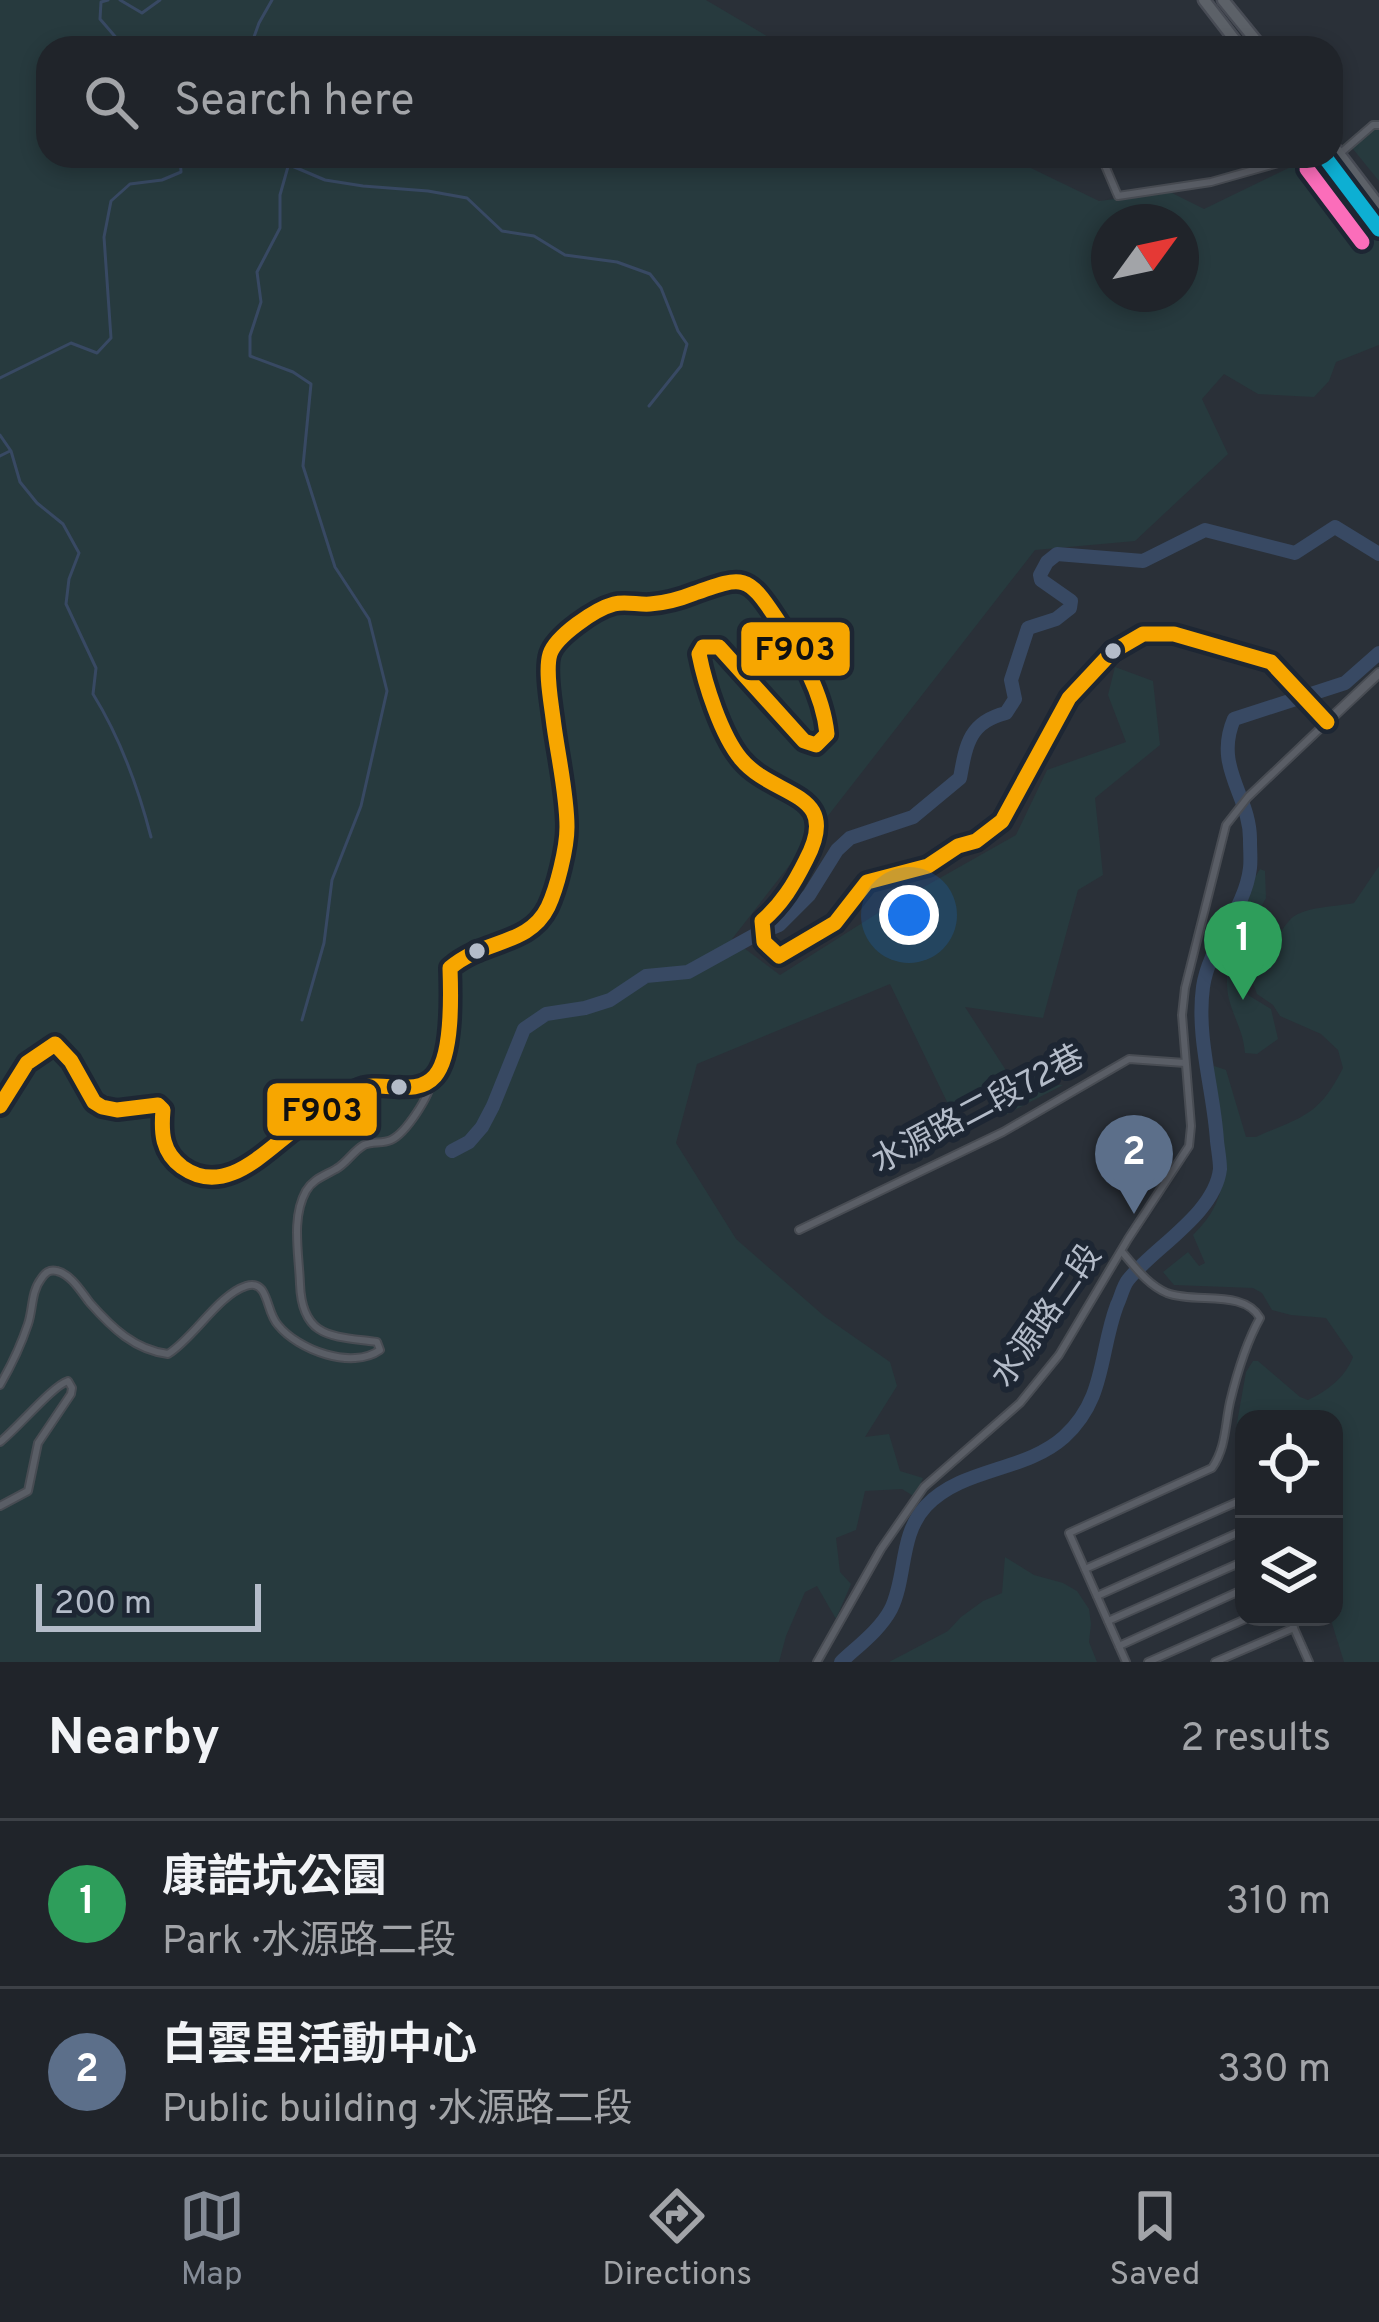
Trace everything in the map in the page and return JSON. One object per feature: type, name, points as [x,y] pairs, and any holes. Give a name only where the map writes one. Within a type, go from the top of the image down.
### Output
[{"type":"main road","points":[[1204,0],[1232,36]]},
{"type":"main road","points":[[1223,0],[1252,36]]},
{"type":"main road","points":[[1338,168],[1379,229]]},
{"type":"main road","points":[[1341,168],[1379,206]]},
{"type":"street","points":[[1343,148],[1379,124]]},
{"type":"street","points":[[1106,168],[1118,196],[1211,182],[1261,168]]},
{"type":"street","points":[[0,1385],[30,1320],[35,1290],[49,1271],[58,1271],[74,1282],[108,1323],[151,1352],[168,1354],[183,1345],[218,1306],[249,1284],[263,1291],[278,1325],[308,1348],[352,1358],[380,1350],[377,1342],[346,1340],[320,1331],[302,1309],[297,1220],[307,1189],[358,1148],[397,1136],[430,1092],[445,1045],[450,968],[493,943],[523,935],[546,911],[567,829],[549,690],[550,654],[569,629],[614,604],[663,602],[729,581],[746,583],[757,589],[792,641],[825,711],[827,734],[816,745],[804,741],[719,646],[703,647],[699,653],[740,758],[752,772],[804,800],[818,824],[819,834],[802,870],[777,910],[762,921],[764,942],[779,956],[835,923],[867,882],[928,866],[1002,821],[1070,698],[1112,652],[1143,634],[1174,634],[1271,662],[1327,722],[1379,673]]},
{"type":"street","name":"水源路二段","points":[[817,1662],[881,1549],[924,1487],[1026,1397],[1059,1355],[1125,1256],[1189,1146],[1182,1015],[1185,988],[1226,825],[1248,797],[1327,722]]},
{"type":"street","points":[[0,1106],[21,1067],[55,1044],[100,1108],[114,1112],[158,1105],[163,1110],[164,1149],[193,1176],[216,1180],[251,1166],[303,1123],[362,1085],[417,1086],[432,1079]]},
{"type":"street","name":"水源路二段72巷","points":[[799,1230],[1003,1132],[1129,1059],[1185,1063]]},
{"type":"street","points":[[1125,1256],[1147,1280],[1170,1294],[1244,1302],[1260,1318],[1231,1397],[1223,1449],[1212,1468],[1069,1533],[1126,1662]]},
{"type":"street","points":[[0,1442],[52,1389],[68,1382],[71,1394],[38,1444],[28,1490],[0,1506]]},
{"type":"street","points":[[1085,1569],[1235,1503]]},
{"type":"street","points":[[1096,1596],[1235,1534]]},
{"type":"street","points":[[1108,1621],[1235,1565]]},
{"type":"street","points":[[1119,1646],[1235,1593]]},
{"type":"street","points":[[1148,1662],[1235,1624]]},
{"type":"street","points":[[1215,1662],[1294,1628],[1309,1662]]},
{"type":"green space","points":[[0,0],[706,0],[767,36],[36,36],[36,168],[1031,168],[1099,201],[1170,192],[1194,204],[1091,204],[1091,312],[1199,312],[1199,206],[1204,209],[1288,168],[1333,168],[1379,229],[1379,345],[1336,362],[1329,381],[1314,397],[1258,394],[1224,374],[1202,399],[1228,454],[1135,541],[1035,550],[732,939],[780,975],[1016,835],[1047,770],[1126,742],[1108,695],[1115,667],[1153,681],[1160,745],[1095,798],[1103,875],[1078,890],[1043,1018],[965,1007],[1009,1075],[1032,1070],[1049,1085],[1063,1085],[1003,1116],[993,1095],[950,1108],[890,984],[697,1064],[676,1143],[736,1239],[824,1316],[890,1362],[897,1386],[865,1437],[889,1434],[900,1471],[923,1478],[915,1497],[902,1489],[865,1491],[856,1530],[836,1538],[840,1572],[851,1584],[836,1619],[817,1586],[805,1592],[779,1662],[0,1662]]},
{"type":"green space","points":[[1379,125],[1379,181],[1349,144]]},
{"type":"green space","points":[[1379,866],[1379,1662],[1344,1662],[1333,1626],[1343,1626],[1343,1410],[1239,1410],[1246,1372],[1253,1361],[1308,1400],[1335,1383],[1353,1357],[1326,1318],[1272,1310],[1253,1288],[1174,1285],[1163,1272],[1188,1252],[1199,1266],[1205,1263],[1193,1235],[1210,1215],[1223,1175],[1214,1066],[1226,1070],[1246,1137],[1256,1137],[1308,1113],[1343,1068],[1338,1050],[1321,1034],[1280,1016],[1257,994],[1245,950],[1232,931],[1251,884],[1260,869],[1265,871],[1266,898],[1246,935],[1256,950],[1264,951],[1295,916],[1354,903]]},
{"type":"green space","points":[[1237,948],[1248,995],[1271,1009],[1278,1039],[1257,1054],[1245,1053],[1228,995],[1224,955]]},
{"type":"green space","points":[[1005,1557],[1034,1575],[1077,1591],[1089,1609],[1089,1642],[1097,1662],[889,1662],[948,1631],[983,1601],[1002,1593]]},
{"type":"waterway","points":[[108,0],[101,2],[100,19],[115,36]]},
{"type":"waterway","points":[[120,0],[142,13],[160,0]]},
{"type":"waterway","points":[[254,36],[272,0]]},
{"type":"waterway","points":[[0,378],[71,343],[97,353],[111,338],[104,237],[111,201],[130,184],[162,180],[181,168]]},
{"type":"waterway","points":[[288,168],[280,195],[280,228],[257,272],[261,302],[250,336],[250,356],[311,384],[303,466],[335,567],[369,619],[387,691],[361,806],[332,880],[324,943],[302,1020]]},
{"type":"waterway","points":[[297,168],[325,180],[467,198],[502,231],[534,236],[565,255],[617,262],[650,274],[687,344],[681,366],[649,406]]},
{"type":"waterway","points":[[0,435],[11,451],[20,482],[63,524],[79,553],[66,604],[96,668],[93,694],[128,764],[151,837]]},
{"type":"waterway","points":[[0,456],[10,451]]},
{"type":"waterway","points":[[452,1151],[482,1127],[524,1029],[546,1014],[610,1000],[646,976],[688,972],[779,925],[809,895],[850,838],[913,817],[960,778],[971,736],[984,722],[1006,713],[1015,699],[1011,680],[1028,628],[1056,619],[1070,608],[1071,601],[1041,580],[1047,562],[1057,554],[1143,561],[1205,530],[1295,553],[1335,527],[1379,554]]},
{"type":"waterway","points":[[841,1662],[891,1609],[911,1530],[926,1506],[958,1484],[1048,1448],[1078,1422],[1100,1375],[1126,1282],[1195,1215],[1216,1185],[1220,1166],[1201,1006],[1212,957],[1241,898],[1250,862],[1249,825],[1228,752],[1234,719],[1345,683],[1379,653]]},
{"type":"transit line","points":[[1333,168],[1379,229]]},
{"type":"transit line","points":[[1307,169],[1362,242]]},
{"type":"transit line","name":"F903","points":[[0,1106],[27,1063],[55,1044],[102,1107],[158,1105],[163,1110],[163,1134],[170,1155],[182,1167],[213,1177],[242,1169],[316,1113],[356,1090],[427,1083],[445,1054],[450,968],[529,929],[548,907],[567,827],[549,686],[550,654],[577,624],[614,604],[662,603],[743,583],[758,593],[809,673],[827,734],[816,745],[804,741],[719,647],[703,647],[699,654],[715,709],[741,759],[800,798],[816,820],[815,837],[801,869],[782,901],[762,921],[764,942],[779,956],[835,923],[867,882],[928,866],[1002,821],[1069,698],[1112,652],[1143,634],[1174,634],[1271,662],[1327,722]]},
{"type":"place","name":"康誥坑公園","points":[[1243,1000]]},
{"type":"place","name":"白雲里活動中心","points":[[1134,1214]]}]
